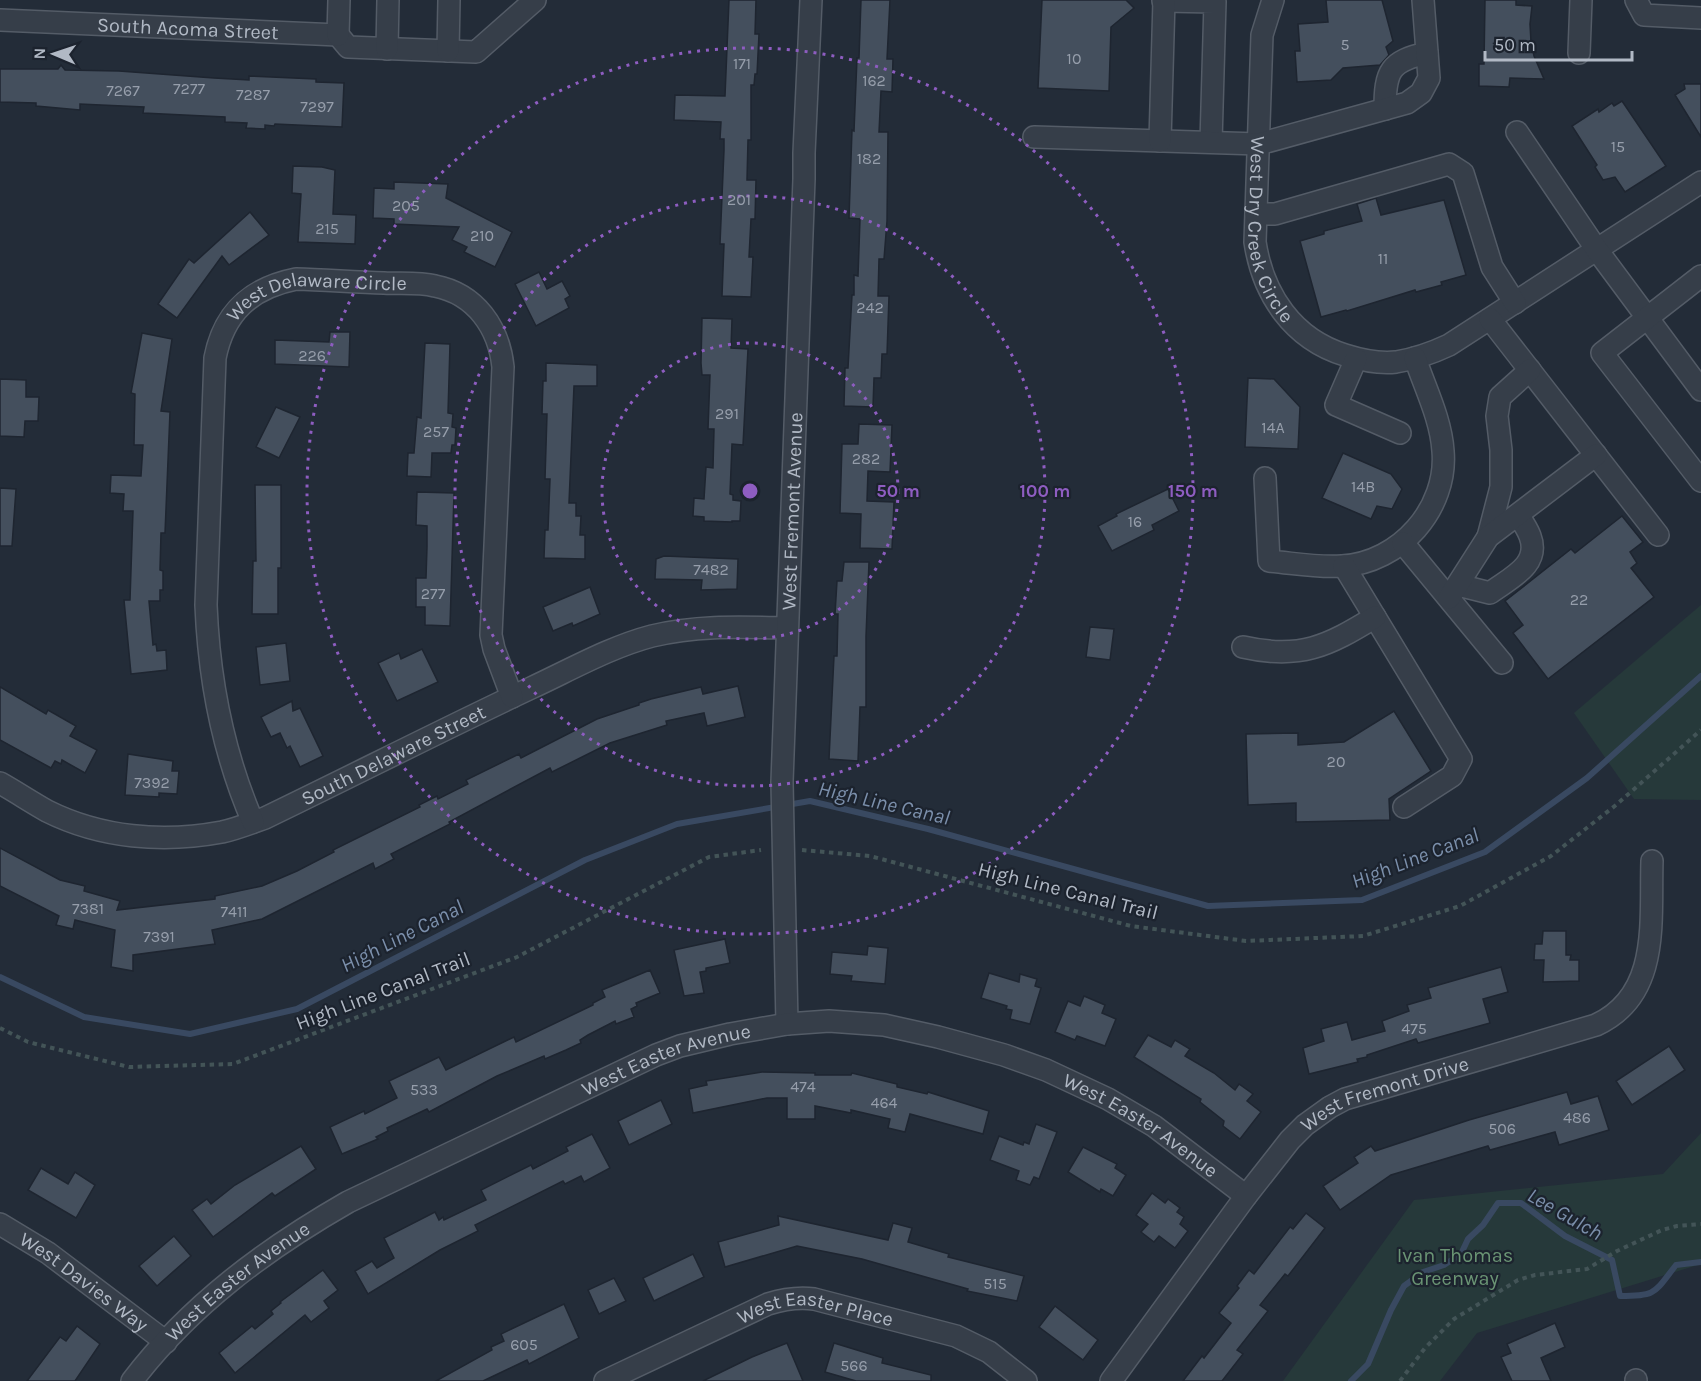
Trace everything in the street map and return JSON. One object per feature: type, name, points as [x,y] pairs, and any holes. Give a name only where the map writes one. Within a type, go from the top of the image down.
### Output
[{"type":"street","points":[[339,0],[338,35],[348,47],[476,52],[526,3]]},
{"type":"street","points":[[387,49],[388,0]]},
{"type":"street","points":[[448,0],[448,51]]},
{"type":"street","name":"West Fremont Avenue","points":[[787,1024],[782,782],[811,0]]},
{"type":"street","name":"West Dry Creek Circle","points":[[1273,0],[1262,35],[1255,242],[1258,260],[1272,298],[1287,318],[1305,335],[1331,351],[1356,359],[1393,362],[1415,358],[1449,345],[1701,182]]},
{"type":"street","points":[[1034,136],[1258,144],[1407,103],[1421,93],[1429,78],[1423,0]]},
{"type":"street","points":[[1579,53],[1581,0]]},
{"type":"street","points":[[1636,0],[1644,15],[1701,18]]},
{"type":"street","points":[[1160,141],[1164,1],[1215,2],[1211,142]]},
{"type":"street","name":"South Acoma Street","points":[[0,20],[338,35]]},
{"type":"street","points":[[1385,109],[1385,85],[1392,70],[1404,58],[1427,53]]},
{"type":"street","points":[[1517,132],[1597,250],[1701,390]]},
{"type":"street","points":[[1256,214],[1275,214],[1449,164],[1463,173],[1492,267],[1515,303]]},
{"type":"street","name":"West Delaware Circle","points":[[253,822],[227,749],[214,692],[207,644],[206,605],[215,358],[219,340],[230,319],[252,295],[277,283],[296,279],[434,285],[456,293],[472,303],[493,328],[501,349],[503,368],[491,634],[494,649],[512,697]]},
{"type":"street","points":[[1697,287],[1647,318],[1602,353],[1701,481]]},
{"type":"street","points":[[1490,319],[1658,535]]},
{"type":"street","points":[[1265,478],[1269,561],[1344,566],[1369,560],[1403,543],[1415,531],[1435,500],[1442,476],[1444,452],[1439,427],[1415,358]]},
{"type":"street","points":[[1356,359],[1336,405],[1400,433]]},
{"type":"street","points":[[1454,591],[1488,537],[1501,487],[1501,450],[1497,416],[1500,397],[1530,370]]},
{"type":"street","points":[[1488,537],[1596,455]]},
{"type":"street","points":[[1454,591],[1490,593],[1528,564],[1533,552],[1530,536],[1518,514]]},
{"type":"street","points":[[1403,543],[1454,591],[1502,663]]},
{"type":"street","points":[[1344,566],[1461,759],[1452,776],[1404,807]]},
{"type":"street","points":[[1243,647],[1267,652],[1301,651],[1338,640],[1376,617]]},
{"type":"street","name":"South Delaware Street","points":[[0,783],[48,811],[82,825],[108,832],[148,838],[179,838],[224,832],[253,822],[620,647],[651,636],[698,627],[787,628]]},
{"type":"street","name":"West Fremont Drive","points":[[1111,1381],[1246,1196],[1290,1140],[1305,1125],[1338,1103],[1596,1025],[1622,1009],[1633,995],[1644,973],[1648,954],[1652,861]]},
{"type":"street","name":"West Easter Avenue","points":[[132,1381],[166,1342],[232,1278],[308,1225],[348,1202],[656,1055],[680,1046],[730,1034],[787,1024],[830,1021],[884,1025],[1004,1055],[1047,1070],[1108,1099],[1154,1126],[1246,1196]]},
{"type":"street","name":"West Davies Way","points":[[0,1224],[48,1253],[166,1342]]},
{"type":"street","name":"West Easter Place","points":[[605,1381],[768,1304],[801,1297],[956,1336],[989,1353],[1026,1381]]},
{"type":"path","name":"High Line Canal Trail","points":[[799,850],[870,856],[1131,926],[1246,941],[1363,936],[1460,906],[1551,856],[1616,806],[1701,730]]},
{"type":"path","name":"High Line Canal Trail","points":[[0,1028],[28,1042],[129,1067],[233,1064],[517,957],[709,857],[761,850]]},
{"type":"path","points":[[1400,1381],[1425,1348],[1454,1319],[1518,1280],[1535,1275],[1587,1269],[1617,1251],[1662,1230],[1701,1224]]},
{"type":"green space","points":[[1701,605],[1701,800],[1634,799],[1574,713]]},
{"type":"green space","name":"Ivan Thomas Greenway","points":[[1701,1133],[1701,1264],[1477,1333],[1440,1381],[1283,1381],[1414,1200],[1663,1174]]},
{"type":"building","points":[[729,0],[756,0],[755,34],[759,34],[757,74],[755,74],[754,85],[751,85],[751,140],[748,140],[747,180],[756,180],[755,219],[751,219],[749,257],[753,257],[751,297],[722,296],[724,244],[720,244],[724,139],[720,139],[721,122],[674,120],[675,95],[725,96]]},
{"type":"building","points":[[861,0],[890,0],[887,59],[893,59],[892,92],[881,91],[879,132],[888,132],[887,221],[884,259],[879,259],[878,296],[889,296],[887,354],[882,354],[881,378],[874,378],[873,407],[844,406],[845,368],[848,368],[854,275],[858,276],[860,219],[849,218],[852,130],[854,131]]},
{"type":"building","points":[[1042,0],[1126,0],[1134,8],[1111,27],[1109,91],[1038,88]]},
{"type":"building","points":[[1326,0],[1382,0],[1393,41],[1386,47],[1389,55],[1380,65],[1343,68],[1331,80],[1297,82],[1295,51],[1300,51],[1298,24],[1328,22]]},
{"type":"building","points":[[1485,0],[1516,0],[1516,5],[1532,6],[1531,42],[1534,56],[1544,79],[1510,78],[1509,87],[1479,86],[1479,64],[1484,64]]},
{"type":"building","points":[[61,65],[65,70],[119,71],[249,80],[249,76],[316,79],[316,82],[344,83],[342,127],[275,124],[274,126],[265,125],[265,129],[246,128],[247,123],[225,122],[225,117],[143,113],[144,107],[80,104],[80,110],[36,106],[36,103],[0,102],[0,69],[58,69]]},
{"type":"building","points":[[1684,84],[1701,84],[1701,137],[1675,95],[1685,89]]},
{"type":"building","points":[[1622,101],[1666,166],[1625,192],[1615,177],[1603,180],[1595,167],[1597,165],[1572,126],[1598,109],[1599,112],[1612,103],[1614,106]]},
{"type":"building","points":[[293,166],[335,170],[333,214],[356,215],[355,244],[298,242],[301,194],[292,193]]},
{"type":"building","points":[[394,182],[448,184],[446,198],[512,232],[495,267],[464,252],[467,247],[452,240],[459,227],[394,224],[394,219],[373,218],[374,188],[394,189]]},
{"type":"building","points":[[1376,198],[1381,215],[1444,200],[1466,275],[1441,282],[1442,285],[1416,292],[1415,290],[1321,317],[1300,241],[1324,234],[1324,231],[1362,221],[1357,204]]},
{"type":"building","points":[[250,212],[269,235],[229,265],[222,256],[177,318],[158,304],[189,259],[194,263]]},
{"type":"building","points":[[539,272],[547,289],[562,281],[570,296],[565,299],[569,308],[536,326],[515,284]]},
{"type":"building","points":[[702,318],[732,319],[731,348],[748,349],[743,445],[732,444],[730,494],[733,495],[733,500],[741,501],[740,521],[704,521],[704,517],[693,516],[694,498],[704,499],[706,467],[713,468],[714,429],[708,429],[710,375],[702,375],[701,363]]},
{"type":"building","points":[[330,332],[350,332],[349,367],[275,364],[275,340],[329,342]]},
{"type":"building","points":[[142,333],[172,339],[161,411],[170,412],[165,533],[161,533],[160,570],[163,571],[163,590],[160,590],[160,601],[149,601],[153,645],[156,644],[157,651],[166,650],[167,670],[131,674],[124,600],[130,600],[133,511],[123,511],[124,494],[110,493],[111,475],[141,476],[143,445],[134,445],[135,394],[131,393]]},
{"type":"building","points":[[425,343],[450,344],[448,413],[453,414],[452,427],[456,428],[455,445],[452,445],[451,453],[432,453],[431,477],[407,476],[408,453],[414,453],[417,417],[421,418]]},
{"type":"building","points":[[546,363],[597,365],[597,386],[574,386],[569,503],[576,503],[576,516],[581,516],[580,535],[585,535],[585,559],[544,558],[545,530],[548,530],[550,479],[545,479],[547,414],[542,414]]},
{"type":"building","points":[[1248,378],[1274,379],[1300,407],[1298,449],[1245,447]]},
{"type":"building","points":[[0,379],[26,380],[26,397],[39,397],[38,421],[25,421],[24,437],[0,436]]},
{"type":"building","points":[[276,407],[300,417],[279,458],[256,447]]},
{"type":"building","points":[[859,424],[892,425],[890,472],[868,471],[867,501],[894,502],[892,549],[860,548],[861,514],[840,513],[842,444],[858,444]]},
{"type":"building","points":[[1343,453],[1391,474],[1402,489],[1392,509],[1377,506],[1371,519],[1322,498]]},
{"type":"building","points":[[255,485],[281,485],[281,568],[278,568],[278,614],[252,614],[253,561],[256,561]]},
{"type":"building","points":[[0,488],[16,489],[12,546],[0,546]]},
{"type":"building","points":[[1168,489],[1179,511],[1152,525],[1154,530],[1112,551],[1098,526],[1117,516],[1116,514]]},
{"type":"building","points":[[417,492],[454,493],[450,626],[425,625],[425,607],[416,607],[416,578],[426,578],[427,547],[427,526],[416,525]]},
{"type":"building","points":[[1622,516],[1643,542],[1630,552],[1637,563],[1631,568],[1654,597],[1548,679],[1513,633],[1523,625],[1505,601],[1571,549],[1575,553]]},
{"type":"building","points":[[664,556],[738,559],[737,589],[701,590],[702,580],[655,579],[656,559]]},
{"type":"building","points":[[844,562],[869,562],[866,707],[860,707],[858,761],[829,759],[834,656],[837,656],[838,614],[835,614],[837,581],[842,581]]},
{"type":"building","points":[[590,587],[600,614],[573,626],[572,623],[553,631],[543,607]]},
{"type":"building","points":[[1090,627],[1114,629],[1110,660],[1086,657]]},
{"type":"building","points":[[286,643],[290,681],[260,685],[256,647]]},
{"type":"building","points":[[422,649],[438,682],[397,701],[378,663],[399,653],[401,659]]},
{"type":"building","points":[[738,686],[745,717],[707,726],[704,713],[666,721],[667,725],[610,743],[552,772],[550,768],[449,822],[450,824],[391,854],[394,859],[375,869],[373,863],[262,919],[212,930],[215,944],[133,955],[133,971],[111,967],[115,930],[75,920],[73,929],[56,925],[59,916],[0,886],[0,848],[60,880],[85,886],[84,891],[120,901],[117,910],[215,899],[215,896],[262,886],[297,871],[334,852],[333,850],[420,807],[419,805],[437,796],[438,799],[468,784],[466,780],[519,754],[521,758],[597,719],[651,699],[701,687],[703,694]]},
{"type":"building","points":[[0,687],[46,714],[48,710],[76,726],[70,736],[97,750],[85,773],[62,760],[61,764],[55,761],[51,768],[0,740]]},
{"type":"building","points":[[292,701],[293,711],[300,708],[323,756],[300,767],[290,746],[287,748],[280,733],[271,737],[261,717]]},
{"type":"building","points":[[1394,711],[1431,771],[1389,799],[1390,820],[1296,822],[1296,803],[1248,805],[1246,734],[1298,733],[1298,745],[1344,742]]},
{"type":"building","points":[[128,754],[173,761],[172,771],[179,771],[177,794],[159,793],[159,797],[125,795]]},
{"type":"building","points":[[1543,931],[1566,931],[1566,955],[1571,955],[1570,960],[1579,960],[1579,981],[1543,982],[1544,960],[1534,960],[1535,944],[1542,944]]},
{"type":"building","points":[[725,939],[730,963],[706,968],[706,971],[700,972],[704,993],[684,996],[674,950]]},
{"type":"building","points":[[868,946],[888,948],[885,984],[851,981],[852,976],[830,974],[832,952],[867,955]]},
{"type":"building","points":[[1501,967],[1508,992],[1483,999],[1490,1023],[1418,1043],[1416,1039],[1367,1055],[1367,1057],[1357,1059],[1358,1062],[1309,1074],[1303,1048],[1324,1041],[1321,1029],[1347,1022],[1352,1040],[1385,1031],[1382,1021],[1409,1011],[1407,1005],[1431,998],[1428,988]]},
{"type":"building","points":[[650,970],[660,993],[636,1003],[637,1006],[631,1009],[634,1017],[616,1024],[615,1021],[566,1050],[545,1059],[544,1056],[497,1076],[429,1112],[427,1109],[387,1128],[388,1131],[376,1137],[378,1139],[342,1154],[330,1127],[364,1111],[365,1114],[397,1098],[389,1081],[439,1057],[446,1070],[514,1037],[516,1042],[593,1005],[605,997],[602,990]]},
{"type":"building","points":[[989,973],[1019,982],[1020,974],[1037,979],[1035,986],[1041,988],[1030,1024],[1010,1019],[1012,1010],[1006,1009],[1007,1006],[981,998]]},
{"type":"building","points":[[1084,996],[1105,1005],[1102,1013],[1116,1019],[1105,1046],[1077,1036],[1075,1040],[1055,1032],[1068,1001],[1080,1006]]},
{"type":"building","points":[[1148,1035],[1171,1047],[1175,1040],[1190,1049],[1185,1056],[1214,1073],[1235,1090],[1239,1084],[1253,1094],[1247,1101],[1261,1112],[1240,1139],[1223,1126],[1224,1121],[1200,1102],[1201,1099],[1134,1057]]},
{"type":"building","points":[[1669,1046],[1685,1070],[1632,1105],[1616,1081]]},
{"type":"building","points":[[762,1072],[815,1073],[815,1075],[851,1075],[852,1073],[897,1084],[897,1087],[927,1094],[928,1092],[989,1111],[983,1134],[910,1114],[905,1132],[888,1128],[890,1119],[851,1110],[851,1113],[815,1106],[815,1119],[787,1119],[787,1098],[767,1098],[693,1113],[689,1089],[707,1085],[706,1081]]},
{"type":"building","points":[[1567,1092],[1571,1104],[1598,1096],[1609,1130],[1559,1145],[1555,1132],[1490,1150],[1488,1146],[1391,1175],[1340,1210],[1323,1186],[1358,1163],[1354,1157],[1371,1146],[1375,1151],[1469,1120]]},
{"type":"building","points":[[661,1100],[672,1124],[629,1145],[618,1121]]},
{"type":"building","points":[[1036,1124],[1057,1132],[1039,1179],[1034,1177],[1030,1185],[1016,1180],[1019,1171],[990,1160],[999,1136],[1023,1145],[1024,1142],[1029,1144]]},
{"type":"building","points":[[592,1134],[610,1168],[584,1182],[581,1176],[565,1184],[563,1181],[475,1225],[478,1231],[440,1250],[368,1294],[355,1271],[372,1261],[377,1268],[394,1258],[384,1238],[435,1212],[439,1220],[443,1217],[444,1220],[486,1200],[481,1190],[531,1165],[533,1169],[568,1151],[566,1147]]},
{"type":"building","points":[[301,1146],[316,1169],[275,1196],[272,1193],[213,1237],[192,1210],[207,1199],[211,1204],[235,1185]]},
{"type":"building","points":[[1083,1147],[1117,1164],[1115,1168],[1126,1175],[1113,1196],[1101,1189],[1100,1192],[1068,1172]]},
{"type":"building","points":[[41,1168],[68,1184],[75,1172],[95,1185],[76,1218],[28,1190]]},
{"type":"building","points":[[1152,1193],[1165,1203],[1168,1199],[1180,1208],[1177,1212],[1184,1217],[1180,1224],[1188,1231],[1175,1248],[1159,1236],[1154,1242],[1141,1232],[1148,1224],[1136,1215]]},
{"type":"building","points":[[1306,1213],[1325,1228],[1288,1276],[1285,1274],[1260,1305],[1268,1311],[1237,1350],[1243,1354],[1222,1381],[1183,1381],[1231,1323],[1219,1313],[1239,1288],[1237,1286],[1249,1270],[1254,1274],[1290,1227],[1293,1229]]},
{"type":"building","points":[[778,1216],[888,1240],[893,1223],[912,1228],[908,1242],[949,1254],[948,1257],[1024,1276],[1017,1301],[967,1291],[968,1289],[862,1259],[797,1246],[725,1267],[718,1242],[779,1225]]},
{"type":"building","points":[[174,1236],[191,1256],[157,1286],[139,1266]]},
{"type":"building","points":[[693,1254],[704,1277],[654,1301],[643,1278]]},
{"type":"building","points":[[323,1270],[338,1290],[324,1301],[329,1308],[311,1322],[305,1315],[235,1373],[219,1353],[252,1326],[255,1329],[273,1314],[271,1311],[280,1302]]},
{"type":"building","points":[[614,1278],[626,1301],[599,1314],[588,1290]]},
{"type":"building","points":[[564,1304],[579,1338],[529,1364],[527,1360],[483,1381],[436,1381],[492,1350],[491,1347],[504,1341],[501,1334]]},
{"type":"building","points":[[1055,1306],[1098,1340],[1083,1360],[1039,1327]]},
{"type":"building","points":[[1555,1323],[1565,1347],[1541,1358],[1551,1381],[1512,1381],[1501,1357],[1511,1353],[1507,1344]]},
{"type":"building","points":[[77,1326],[100,1344],[75,1381],[27,1381],[60,1337],[66,1341]]},
{"type":"building","points":[[787,1343],[803,1381],[703,1381],[752,1357]]},
{"type":"building","points":[[834,1343],[883,1358],[882,1363],[931,1375],[931,1381],[856,1381],[825,1372]]},
{"type":"waterway","name":"High Line Canal","points":[[0,977],[84,1017],[190,1034],[297,1009],[585,860],[677,824],[810,801],[928,829],[1208,906],[1362,900],[1485,852],[1587,778],[1701,676]]},
{"type":"waterway","name":"Lee Gulch","points":[[1351,1381],[1368,1364],[1404,1286],[1423,1272],[1444,1265],[1461,1254],[1468,1239],[1483,1225],[1498,1203],[1521,1203],[1565,1236],[1612,1260],[1620,1296],[1648,1294],[1658,1287],[1676,1265],[1701,1262]]}]
